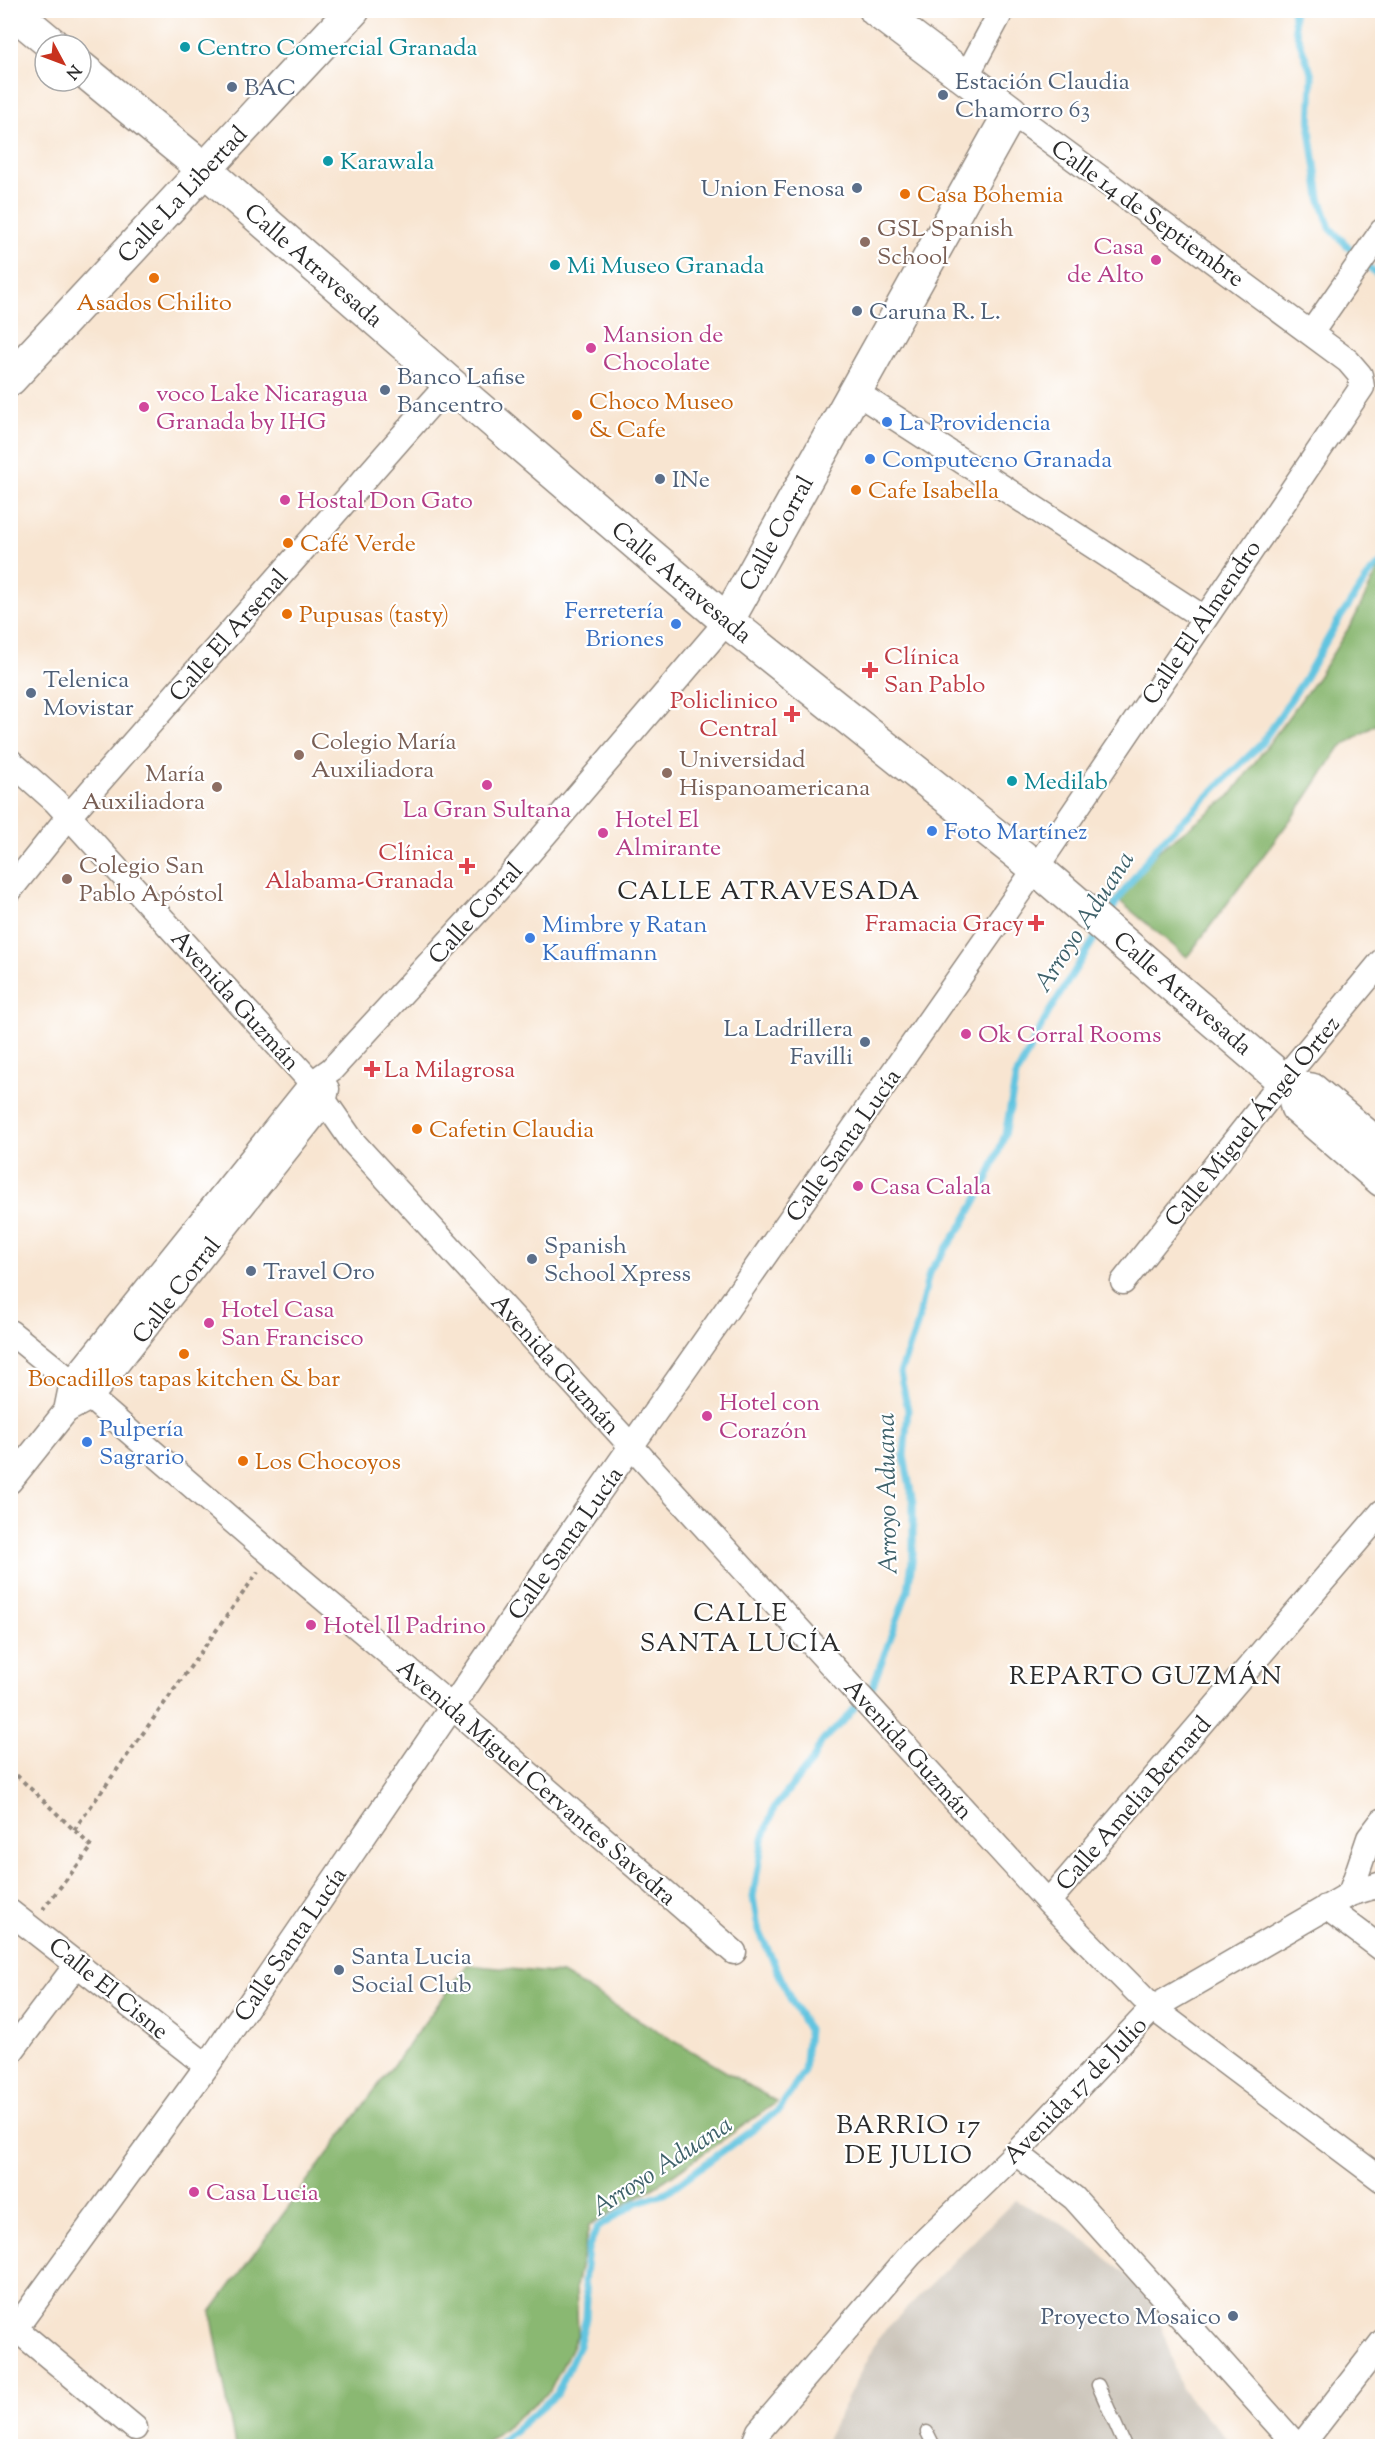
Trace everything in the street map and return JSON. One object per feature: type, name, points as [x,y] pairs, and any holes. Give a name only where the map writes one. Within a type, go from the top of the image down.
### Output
[{"type":"street","points":[[11,10],[39,33]]},
{"type":"street","name":"Calle La Libertad","points":[[10,379],[353,10]]},
{"type":"street","name":"Calle 14 de Septiembre","points":[[876,10],[1311,333],[1348,361],[1360,375]]},
{"type":"street","points":[[966,77],[1002,10]]},
{"type":"street","name":"Calle Atravesada","points":[[93,78],[204,169],[448,383],[727,621],[1036,868],[1287,1083],[1312,1090],[1383,1149]]},
{"type":"street","name":"Calle Corral","points":[[66,1411],[72,1382],[312,1083],[332,1069],[506,880],[727,621],[1011,112]]},
{"type":"street","points":[[1311,333],[1383,231]]},
{"type":"street","name":"Calle El Almendro","points":[[1036,868],[1362,387],[1360,375]]},
{"type":"street","name":"Calle El Arsenal","points":[[10,890],[69,816],[448,383]]},
{"type":"street","points":[[854,391],[1204,618]]},
{"type":"street","name":"Avenida Guzmán","points":[[10,761],[69,816],[312,1083],[353,1142],[1048,1902],[1153,2008],[1383,2180]]},
{"type":"street","name":"Calle Santa Lucía","points":[[12,2329],[207,2066],[581,1518],[1036,868]]},
{"type":"street","name":"Calle Miguel Ángel Ortez","points":[[1123,1282],[1287,1083],[1383,961]]},
{"type":"street","name":"Calle Corral","points":[[10,1481],[66,1411],[90,1398],[324,1103],[332,1069]]},
{"type":"street","name":"Calle Atravesada","points":[[1287,1083],[1297,1107],[1383,1180]]},
{"type":"street","name":"Avenida Miguel Cervantes Savedra","points":[[10,1332],[72,1382],[452,1707],[734,1952]]},
{"type":"street","name":"Calle Amelia Bernard","points":[[1048,1902],[1383,1512]]},
{"type":"street","points":[[1350,1894],[1369,1838],[1383,1821]]},
{"type":"street","name":"Avenida 17 de Julio","points":[[753,2446],[759,2431],[911,2254],[1016,2153],[1153,2008],[1350,1894],[1383,1884]]},
{"type":"street","points":[[1326,1907],[1383,1949]]},
{"type":"street","name":"Calle El Cisne","points":[[20,1918],[207,2066]]},
{"type":"street","points":[[10,2053],[78,1963]]},
{"type":"street","points":[[1016,2153],[1074,2198],[1299,2446],[1383,2342]]},
{"type":"street","points":[[12,2329],[135,2428]]},
{"type":"lane","points":[[1098,2385],[1125,2446]]},
{"type":"lane","points":[[927,2432],[934,2446]]},
{"type":"path","points":[[74,1830],[271,1554]]},
{"type":"path","points":[[10,1769],[92,1847],[20,1918]]},
{"type":"shaded area","points":[[1015,2200],[1072,2230],[1124,2273],[1155,2306],[1182,2390],[1234,2446],[823,2446],[879,2336]]},
{"type":"green space","points":[[1382,562],[1382,721],[1340,747],[1303,803],[1187,957],[1116,898],[1158,851],[1230,796],[1318,677],[1353,621]]},
{"type":"green space","points":[[467,1965],[562,1974],[777,2102],[665,2180],[589,2226],[576,2286],[578,2334],[550,2391],[482,2446],[235,2446],[211,2312]]},
{"type":"waterway","name":"Arroyo Aduana","points":[[1293,10],[1295,29],[1312,75],[1310,130],[1320,198],[1330,228],[1382,278]]},
{"type":"waterway","name":"Arroyo Aduana","points":[[1107,918],[1158,845],[1261,744],[1304,680],[1338,621],[1372,571],[1382,562]]},
{"type":"waterway","name":"Arroyo Aduana","points":[[865,1694],[873,1685],[908,1590],[913,1554],[913,1503],[904,1456],[908,1410],[900,1373],[917,1326],[929,1273],[963,1224],[985,1185],[1005,1135],[1016,1076],[1049,1012],[1098,933]]},
{"type":"waterway","name":"Arroyo Aduana","points":[[496,2446],[557,2394],[579,2345],[586,2318],[587,2298],[584,2283],[588,2249],[597,2228],[636,2203],[667,2192],[779,2110],[804,2071],[808,2030],[790,1998],[758,1928],[753,1897],[763,1839],[774,1808],[812,1761],[822,1741],[841,1724],[858,1703]]},
{"type":"place","name":"Centro Comercial Granada","points":[[185,47]]},
{"type":"place","name":"BAC","points":[[232,87]]},
{"type":"place","name":"Estación Claudia Chamorro 63","points":[[943,95]]},
{"type":"place","name":"Karawala","points":[[328,161]]},
{"type":"place","name":"Union Fenosa","points":[[857,188]]},
{"type":"place","name":"Casa Bohemia","points":[[905,194]]},
{"type":"place","name":"GSL Spanish School","points":[[865,242]]},
{"type":"place","name":"Casa de Alto","points":[[1156,260]]},
{"type":"place","name":"Mi Museo Granada","points":[[555,265]]},
{"type":"place","name":"Asados Chilito","points":[[154,278]]},
{"type":"place","name":"Caruna R. L.","points":[[857,311]]},
{"type":"place","name":"Mansion de Chocolate","points":[[591,348]]},
{"type":"place","name":"Banco Lafise Bancentro","points":[[385,390]]},
{"type":"place","name":"voco Lake Nicaragua Granada by IHG","points":[[144,407]]},
{"type":"place","name":"Choco Museo & Cafe","points":[[577,415]]},
{"type":"place","name":"La Providencia","points":[[887,422]]},
{"type":"place","name":"Computecno Granada","points":[[870,459]]},
{"type":"place","name":"INe","points":[[660,479]]},
{"type":"place","name":"Cafe Isabella","points":[[856,490]]},
{"type":"place","name":"Hostal Don Gato","points":[[285,500]]},
{"type":"place","name":"Café Verde","points":[[288,543]]},
{"type":"place","name":"Pupusas (tasty)","points":[[287,614]]},
{"type":"place","name":"Ferretería Briones","points":[[676,624]]},
{"type":"place","name":"Clínica San Pablo","points":[[870,670]]},
{"type":"place","name":"Telenica Movistar","points":[[31,693]]},
{"type":"place","name":"Policlinico Central","points":[[792,714]]},
{"type":"place","name":"Colegio María Auxiliadora","points":[[299,755]]},
{"type":"place","name":"Universidad Hispanoamericana","points":[[667,773]]},
{"type":"place","name":"Medilab","points":[[1012,781]]},
{"type":"place","name":"La Gran Sultana","points":[[487,785]]},
{"type":"place","name":"María Auxiliadora","points":[[217,787]]},
{"type":"place","name":"Foto Martínez","points":[[932,831]]},
{"type":"place","name":"Hotel El Almirante","points":[[603,833]]},
{"type":"place","name":"Clínica Alabama-Granada","points":[[467,866]]},
{"type":"place","name":"Colegio San Pablo Apóstol","points":[[67,879]]},
{"type":"place","name":"Framacia Gracy","points":[[1036,923]]},
{"type":"place","name":"Mimbre y Ratan Kauffmann","points":[[530,938]]},
{"type":"place","name":"Ok Corral Rooms","points":[[966,1034]]},
{"type":"place","name":"La Ladrillera Favilli","points":[[865,1042]]},
{"type":"place","name":"La Milagrosa","points":[[372,1069]]},
{"type":"place","name":"Cafetin Claudia","points":[[417,1129]]},
{"type":"place","name":"Casa Calala","points":[[858,1186]]},
{"type":"place","name":"Spanish School Xpress","points":[[532,1259]]},
{"type":"place","name":"Travel Oro","points":[[251,1271]]},
{"type":"place","name":"Hotel Casa San Francisco","points":[[209,1323]]},
{"type":"place","name":"Bocadillos tapas kitchen & bar","points":[[184,1354]]},
{"type":"place","name":"Hotel con Corazón","points":[[707,1416]]},
{"type":"place","name":"Pulpería Sagrario","points":[[87,1442]]},
{"type":"place","name":"Los Chocoyos","points":[[243,1461]]},
{"type":"place","name":"Hotel Il Padrino","points":[[311,1625]]},
{"type":"place","name":"Santa Lucia Social Club","points":[[339,1970]]},
{"type":"place","name":"Casa Lucia","points":[[194,2192]]},
{"type":"place","name":"Proyecto Mosaico","points":[[1233,2316]]},
{"type":"district","name":"CALLE ATRAVESADA","points":[[769,890]]},
{"type":"district","name":"CALLE SANTA LUCÍA","points":[[741,1627]]},
{"type":"district","name":"REPARTO GUZMÁN","points":[[1146,1675]]},
{"type":"district","name":"BARRIO 17 DE JULIO","points":[[909,2139]]}]
